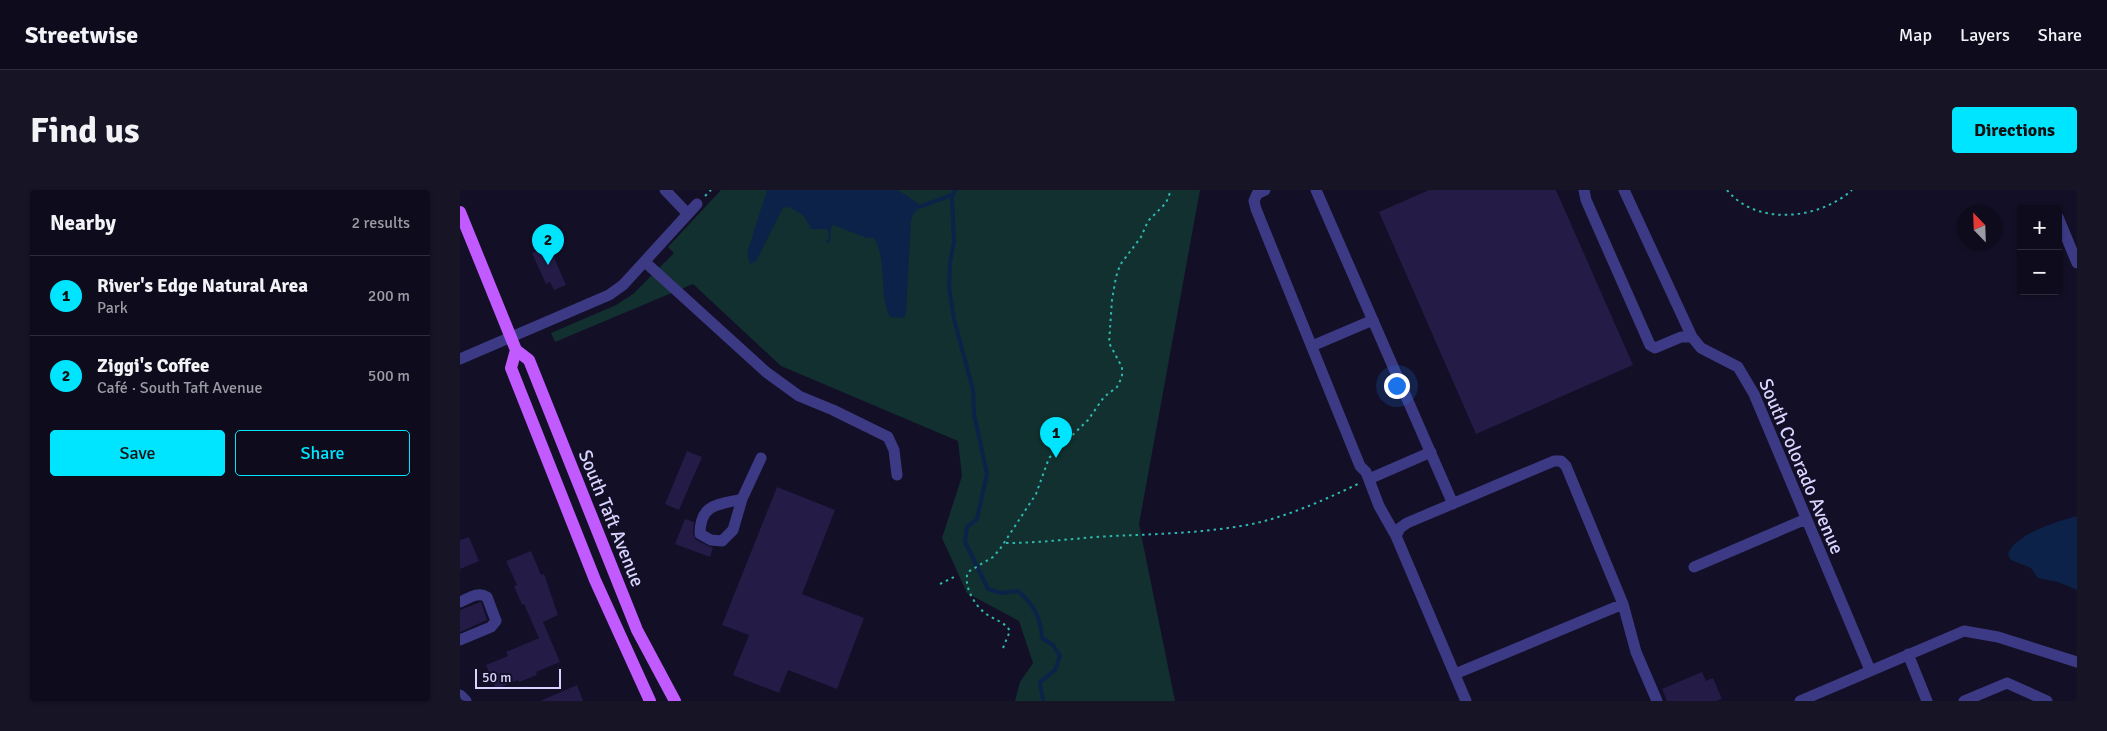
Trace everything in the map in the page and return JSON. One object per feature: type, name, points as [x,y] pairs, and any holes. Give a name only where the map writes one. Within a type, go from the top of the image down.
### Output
[{"type":"main road","name":"South Taft Avenue","points":[[460,212],[516,350],[530,360],[637,630],[674,701]]},
{"type":"main road","name":"South Taft Avenue","points":[[516,350],[511,368],[595,580],[650,701]]},
{"type":"street","points":[[664,190],[688,214]]},
{"type":"street","points":[[1265,190],[1257,194],[1254,201],[1360,466],[1369,479],[1380,506],[1396,536],[1466,701]]},
{"type":"street","points":[[1316,190],[1453,504]]},
{"type":"street","points":[[1584,190],[1586,200],[1650,345],[1656,348],[1681,337],[1692,337]]},
{"type":"street","name":"South Colorado Avenue","points":[[1624,190],[1692,337],[1701,348],[1726,359],[1742,372],[1754,394],[1870,670]]},
{"type":"street","points":[[460,359],[609,295],[623,285],[645,262],[696,204]]},
{"type":"street","points":[[2062,227],[2077,263]]},
{"type":"street","points":[[645,262],[766,372],[798,396],[833,410],[860,425],[888,437],[894,450],[897,475]]},
{"type":"street","points":[[1312,346],[1373,320]]},
{"type":"street","points":[[1369,479],[1431,452]]},
{"type":"street","points":[[742,499],[761,458]]},
{"type":"street","points":[[1396,536],[1400,528],[1407,523],[1554,461],[1561,460],[1566,466],[1623,604],[1636,652],[1658,701]]},
{"type":"street","points":[[1694,567],[1806,519]]},
{"type":"street","points":[[460,602],[479,594],[484,595],[487,597],[496,621],[491,627],[460,640]]},
{"type":"street","points":[[1455,674],[1623,604]]},
{"type":"street","points":[[1800,701],[1964,631],[1998,637],[2077,662]]},
{"type":"street","points":[[1908,654],[1927,701]]},
{"type":"street","points":[[1964,701],[2007,683],[2047,701]]},
{"type":"street","points":[[460,695],[466,701]]},
{"type":"path","points":[[1003,648],[1010,631],[1005,624],[989,616],[978,606],[967,584],[968,572],[985,562],[1005,543],[1036,494],[1049,458],[1088,420],[1096,408],[1117,387],[1122,378],[1122,367],[1109,343],[1112,300],[1116,277],[1120,265],[1141,237],[1148,221],[1166,203],[1171,190]]},
{"type":"path","points":[[1727,190],[1738,201],[1749,207],[1762,212],[1784,215],[1799,214],[1826,206],[1844,197],[1852,190]]},
{"type":"path","points":[[1005,543],[1042,543],[1110,536],[1154,535],[1251,524],[1289,513],[1369,479]]},
{"type":"path","points":[[940,584],[956,576]]},
{"type":"green space","points":[[721,190],[1200,190],[1139,524],[1175,701],[1015,701],[1020,682],[1033,663],[1019,621],[967,593],[942,538],[962,476],[958,441],[781,366],[693,284],[555,342],[551,333],[616,305],[633,294],[674,253],[668,247]]},
{"type":"water","points":[[767,190],[898,190],[922,206],[914,213],[911,220],[906,313],[904,318],[890,317],[886,308],[881,257],[874,238],[867,238],[833,225],[830,243],[826,243],[829,237],[827,229],[811,229],[804,216],[789,207],[783,208],[756,261],[750,264],[747,253]]},
{"type":"water","points":[[2077,516],[2077,590],[2058,582],[2038,578],[2031,568],[2011,560],[2008,554],[2019,540],[2038,529]]},
{"type":"building","points":[[1429,190],[1556,190],[1633,365],[1476,434],[1379,212]]},
{"type":"building","points":[[549,246],[566,285],[554,290],[550,282],[546,284],[532,253]]},
{"type":"building","points":[[687,451],[702,457],[679,510],[665,504]]},
{"type":"building","points":[[777,487],[835,510],[802,594],[864,618],[837,689],[788,670],[779,693],[733,675],[749,635],[722,625]]},
{"type":"building","points":[[685,519],[694,522],[693,534],[696,540],[713,548],[710,557],[675,544]]},
{"type":"building","points":[[469,537],[479,561],[460,569],[460,540]]},
{"type":"building","points":[[531,551],[541,575],[544,574],[558,615],[543,622],[560,662],[536,672],[537,675],[496,689],[486,665],[508,656],[506,652],[539,638],[524,604],[522,605],[514,586],[517,585],[506,561]]},
{"type":"building","points":[[481,602],[487,620],[460,632],[460,610]]},
{"type":"building","points":[[1702,672],[1706,681],[1713,678],[1722,699],[1716,701],[1667,701],[1662,689]]},
{"type":"building","points":[[577,685],[583,701],[540,701]]},
{"type":"waterway","points":[[955,190],[952,198],[954,242],[950,263],[949,287],[954,319],[973,390],[974,414],[987,474],[977,519],[967,527],[965,542],[988,589],[1001,593],[1018,591],[1032,606],[1038,617],[1042,638],[1053,645],[1060,656],[1055,670],[1040,682],[1043,701]]},
{"type":"waterway","points":[[922,206],[952,195]]},
{"type":"place","name":"Ziggi's Coffee","points":[[548,265]]},
{"type":"place","name":"River's Edge Natural Area","points":[[1056,458]]}]
